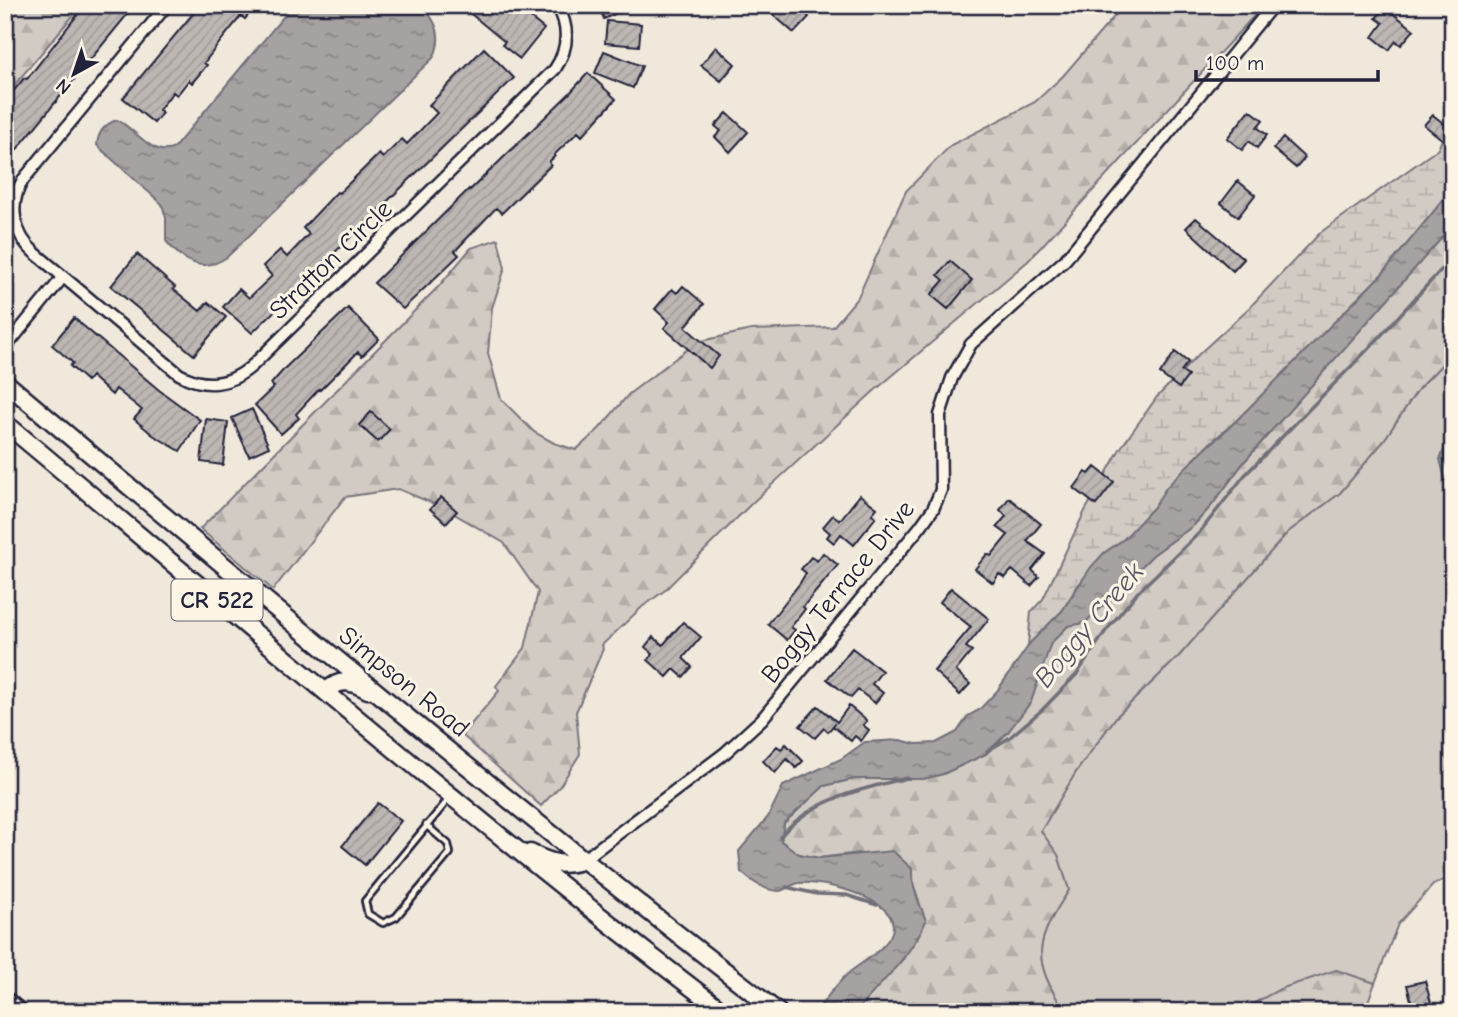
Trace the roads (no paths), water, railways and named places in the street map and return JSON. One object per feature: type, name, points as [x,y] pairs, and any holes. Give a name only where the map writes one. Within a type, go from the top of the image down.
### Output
[{"type":"main road","name":"Simpson Road","points":[[5,382],[383,697],[583,860],[778,1012]]},
{"type":"main road","name":"CR 522","points":[[5,423],[500,837],[724,1012]]},
{"type":"main road","points":[[326,692],[339,682],[347,682],[383,697]]},
{"type":"main road","points":[[500,837],[545,860],[572,864],[583,860]]},
{"type":"street","name":"Stratton Circle","points":[[167,5],[19,186],[14,215],[21,237],[30,249],[179,374],[205,384],[229,381],[263,355],[555,69],[563,55],[566,32],[557,5]]},
{"type":"street","name":"Boggy Terrace Drive","points":[[583,860],[725,753],[762,719],[920,527],[933,509],[941,490],[940,415],[952,377],[971,344],[1065,260],[1273,5]]},
{"type":"street","points":[[5,348],[63,277]]},
{"type":"lane","points":[[426,825],[448,844],[450,853],[396,917],[383,923],[368,914],[365,901],[426,825],[451,796]]},
{"type":"lane","points":[[5,993],[28,1012]]},
{"type":"water","points":[[293,5],[420,5],[437,29],[436,50],[433,58],[227,257],[210,265],[186,260],[166,241],[166,218],[162,204],[97,145],[99,136],[106,126],[117,120],[151,146],[166,150],[174,148]]},
{"type":"water","points":[[1453,188],[1453,225],[1244,462],[1194,525],[1153,555],[1085,623],[1068,626],[1051,643],[1031,702],[1008,732],[986,754],[943,774],[923,779],[854,779],[824,786],[784,823],[781,841],[799,854],[819,858],[893,851],[912,869],[914,889],[926,921],[903,958],[855,1012],[816,1012],[846,975],[884,945],[893,927],[889,915],[878,904],[863,896],[811,883],[799,883],[774,891],[758,885],[741,872],[739,851],[768,817],[783,786],[841,759],[865,742],[900,740],[916,744],[936,743],[957,732],[968,716],[979,710],[997,691],[1031,642],[1062,611],[1091,567],[1104,553],[1124,539],[1186,467],[1236,421],[1384,272]]},
{"type":"water","points":[[1453,429],[1453,501],[1440,459]]},
{"type":"waterway","name":"Boggy Creek","points":[[987,751],[1009,738],[1042,710],[1077,674],[1105,632],[1137,593],[1199,533],[1244,476],[1375,342],[1453,257]]},
{"type":"waterway","name":"Boggy Creek","points":[[780,837],[807,813],[838,797],[907,778]]},
{"type":"waterway","name":"Boggy Creek","points":[[786,887],[817,894],[846,895],[877,905]]}]
